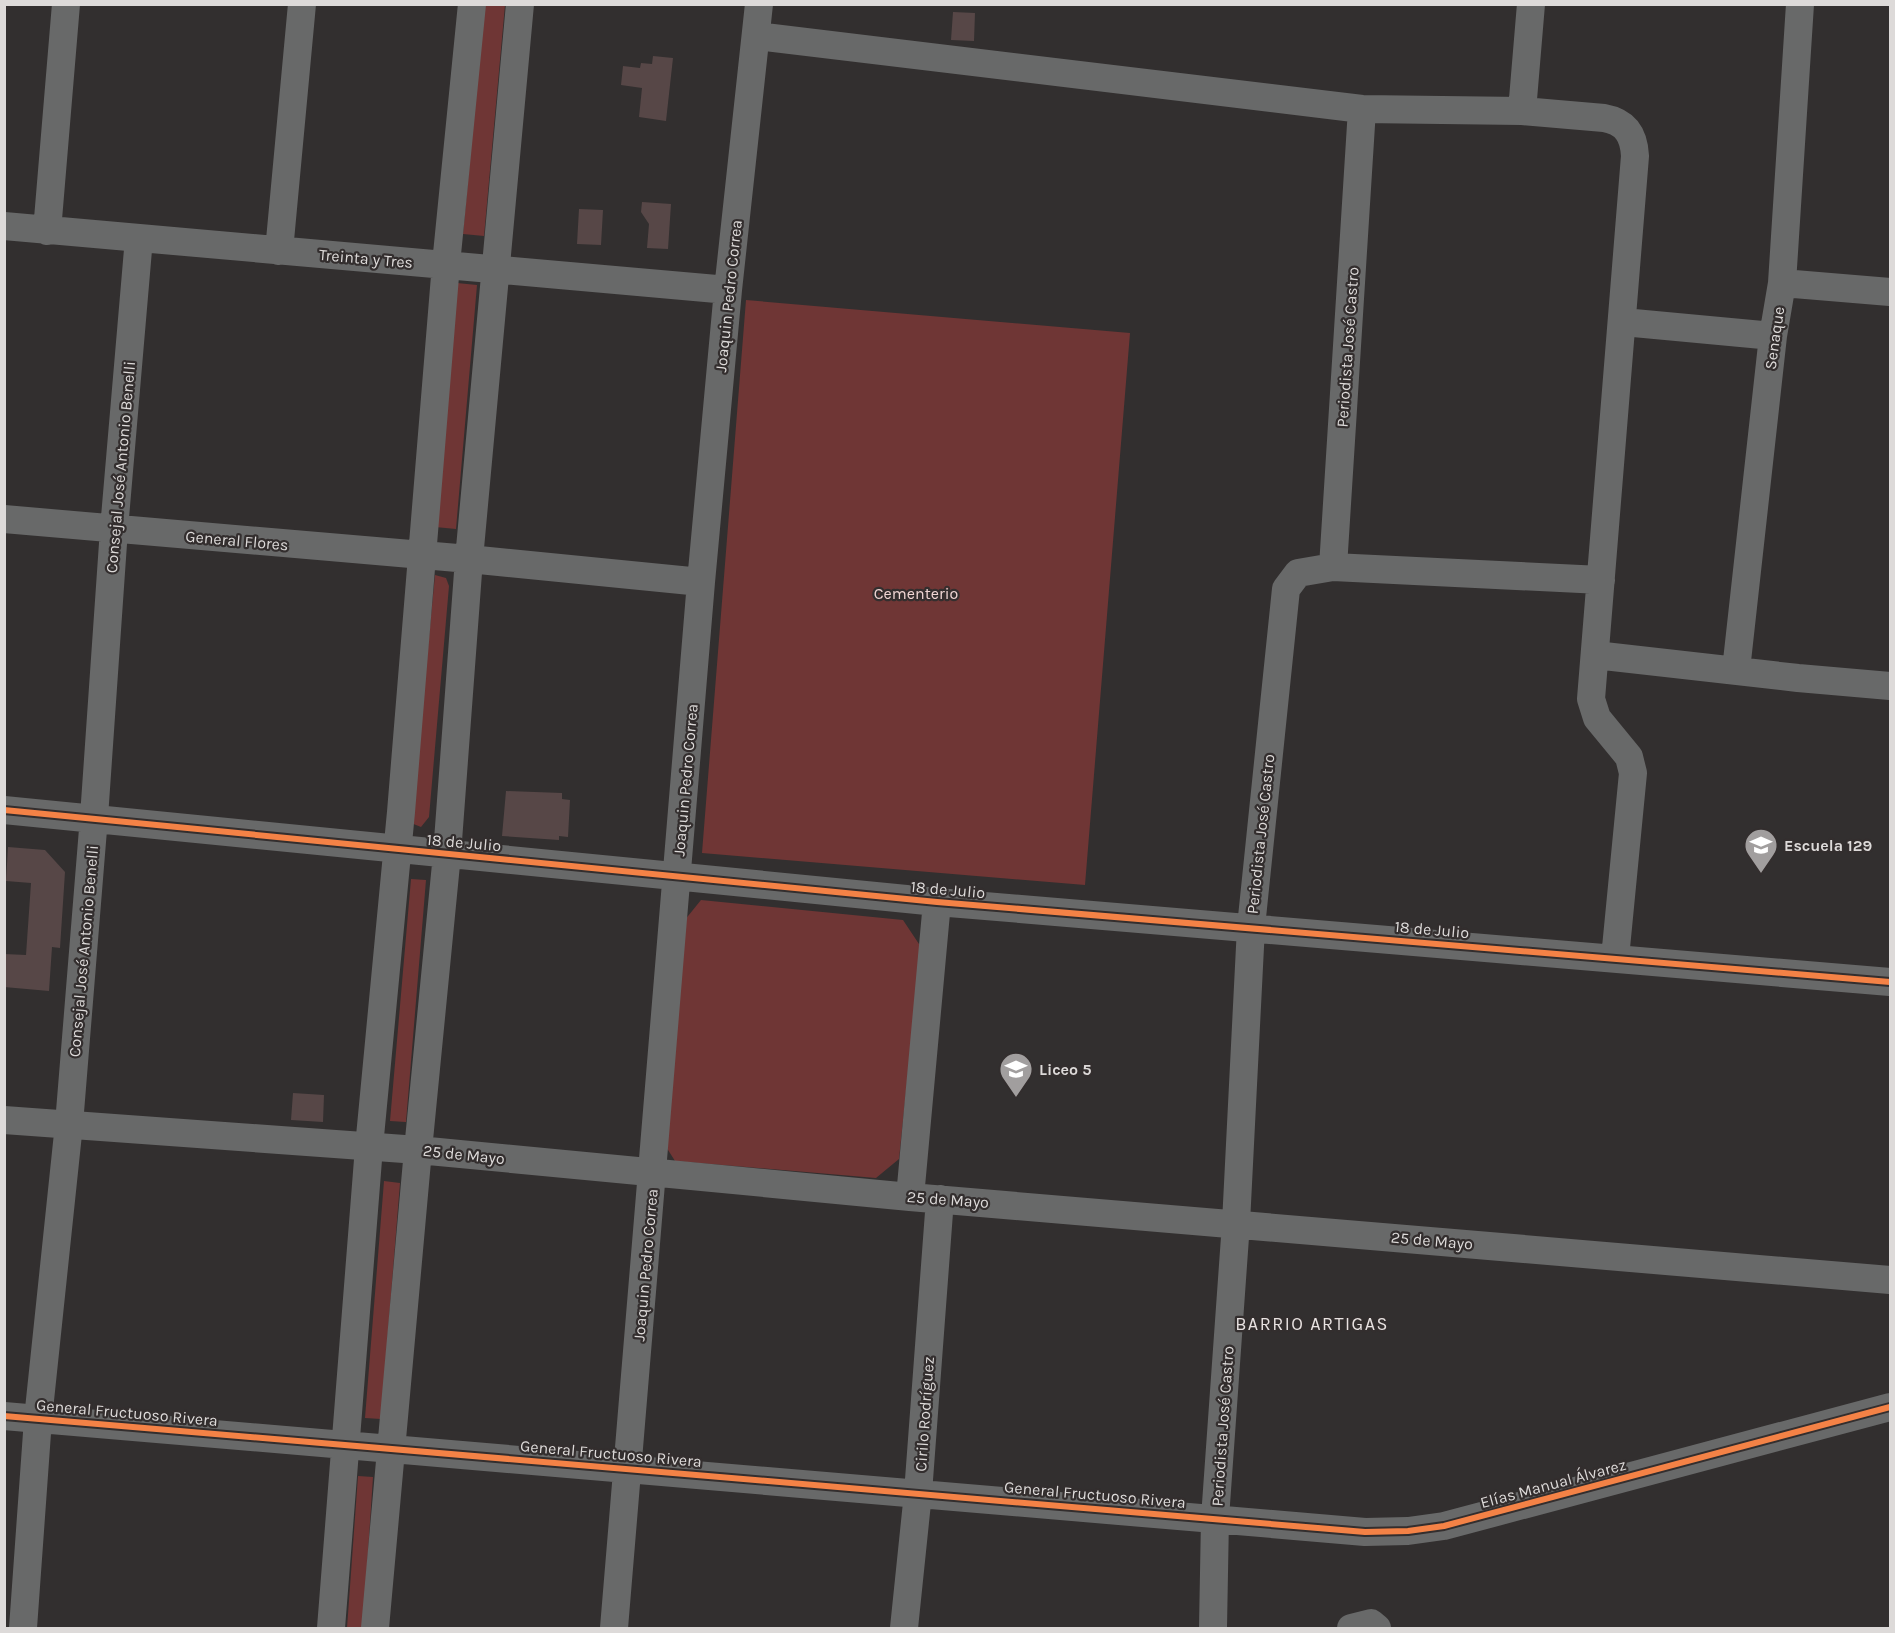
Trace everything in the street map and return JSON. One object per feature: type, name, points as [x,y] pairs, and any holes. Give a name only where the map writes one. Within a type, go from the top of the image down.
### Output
[{"type":"street","points":[[47,231],[66,4]]},
{"type":"street","points":[[279,251],[302,5],[297,4]]},
{"type":"street","points":[[330,1629],[369,1147],[423,555],[446,264],[472,4]]},
{"type":"street","points":[[375,1629],[447,854],[469,559],[520,4]]},
{"type":"street","name":"Joaquin Pedro Correa","points":[[614,1629],[701,582],[728,290],[759,4]]},
{"type":"street","points":[[1522,111],[1531,4]]},
{"type":"street","name":"Senaque","points":[[1736,670],[1773,336],[1782,283],[1800,4]]},
{"type":"street","points":[[757,36],[1362,109],[1522,111],[1616,120],[1628,129],[1634,140],[1635,156],[1591,699],[1597,718],[1629,757],[1633,773],[1616,958]]},
{"type":"street","name":"Periodista José Castro","points":[[1213,1629],[1215,1518],[1236,1223],[1251,927],[1286,589],[1298,573],[1333,567],[1362,109]]},
{"type":"street","name":"Treinta y Tres","points":[[4,226],[728,290]]},
{"type":"street","name":"Consejal José Antonio Benelli","points":[[23,1629],[38,1419],[69,1124],[114,529],[139,238]]},
{"type":"street","points":[[1782,283],[1890,292]]},
{"type":"street","points":[[1623,322],[1773,336]]},
{"type":"street","name":"General Flores","points":[[4,519],[469,559],[701,582]]},
{"type":"street","points":[[1333,567],[1600,580]]},
{"type":"street","points":[[1595,655],[1890,686]]},
{"type":"street","name":"18 de Julio","points":[[4,810],[94,817],[396,850],[937,902],[1890,982]]},
{"type":"street","points":[[910,1197],[937,902]]},
{"type":"street","name":"25 de Mayo","points":[[4,1120],[418,1150],[910,1197],[1890,1280]]},
{"type":"street","name":"Cirilo Rodríguez","points":[[904,1629],[918,1493],[940,1199]]},
{"type":"street","name":"Elías Manual Álvarez","points":[[1215,1518],[1365,1532],[1408,1531],[1444,1526],[1890,1407]]},
{"type":"street","name":"General Fructuoso Rivera","points":[[4,1416],[1215,1518]]},
{"type":"street","points":[[1351,1629],[1371,1623],[1377,1629]]},
{"type":"green space","points":[[484,5],[505,5],[484,236],[463,234]]},
{"type":"green space","points":[[457,283],[477,285],[456,529],[435,527]]},
{"type":"green space","name":"Cementerio","points":[[746,300],[1130,333],[1085,885],[702,853]]},
{"type":"green space","points":[[435,575],[446,578],[449,586],[429,817],[421,827],[411,823]]},
{"type":"green space","points":[[411,879],[426,880],[406,1122],[390,1121]]},
{"type":"green space","points":[[701,900],[903,920],[921,947],[899,1159],[876,1178],[675,1161],[663,1142],[684,921]]},
{"type":"green space","points":[[384,1181],[400,1183],[381,1419],[365,1418]]},
{"type":"green space","points":[[358,1476],[373,1477],[363,1628],[347,1628]]},
{"type":"building","points":[[953,12],[975,13],[974,41],[951,40]]},
{"type":"building","points":[[653,56],[673,58],[666,121],[639,117],[642,88],[621,85],[623,66],[640,68],[641,63],[652,64]]},
{"type":"building","points":[[642,202],[671,204],[668,249],[647,248],[649,224],[641,212]]},
{"type":"building","points":[[579,209],[603,210],[601,245],[577,244]]},
{"type":"building","points":[[506,791],[562,793],[562,799],[570,800],[568,837],[559,836],[559,840],[502,836]]},
{"type":"building","points":[[8,847],[45,850],[65,872],[60,948],[52,947],[49,991],[4,987],[4,954],[26,955],[31,883],[6,881]]},
{"type":"building","points":[[293,1093],[324,1095],[323,1122],[291,1120]]},
{"type":"cycle path","points":[[4,810],[937,902],[1890,982]]},
{"type":"cycle path","points":[[4,1416],[1365,1532],[1408,1531],[1444,1526],[1890,1407]]},
{"type":"place","name":"Escuela 129","points":[[1761,874]]},
{"type":"place","name":"Liceo 5","points":[[1016,1098]]},
{"type":"district","name":"BARRIO ARTIGAS","points":[[1312,1324]]}]
